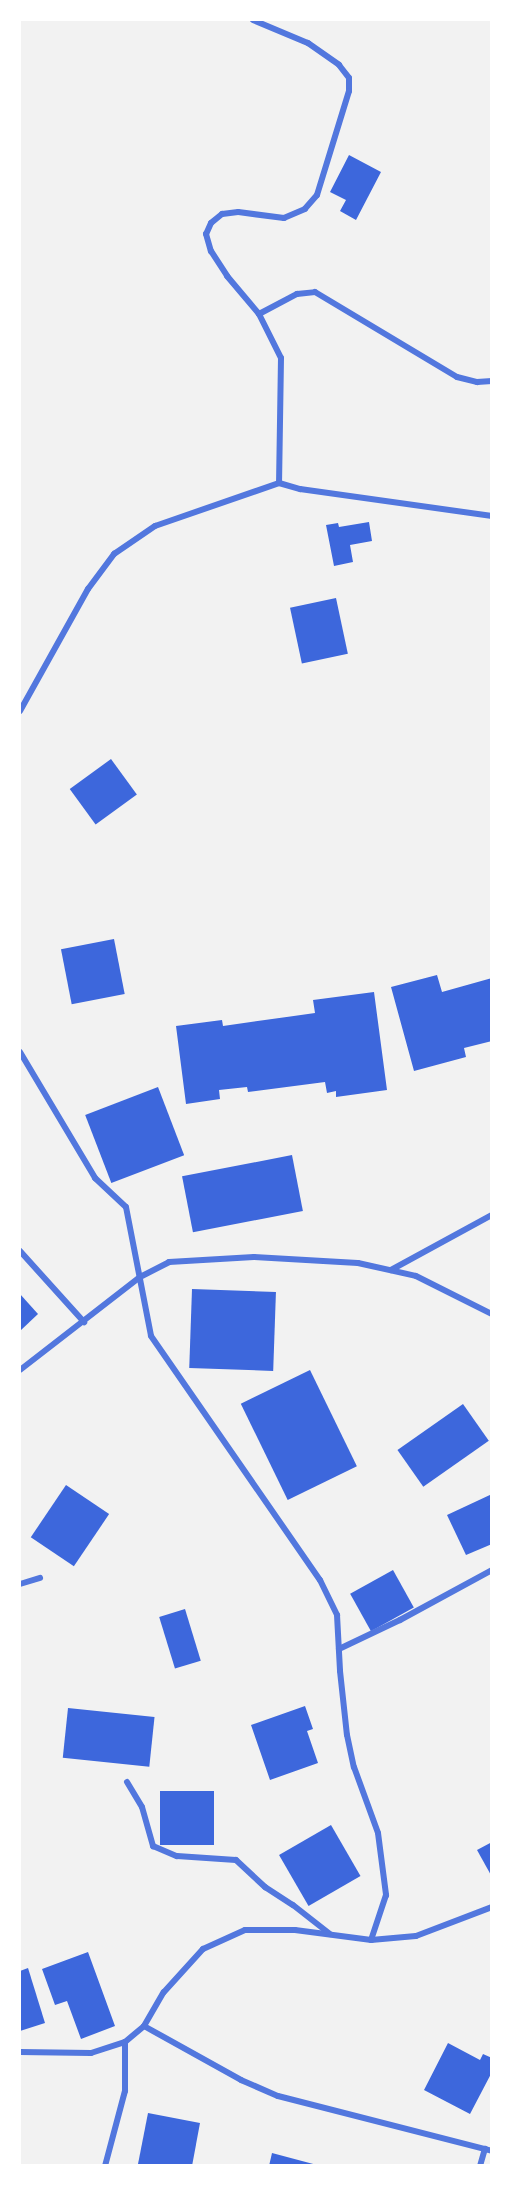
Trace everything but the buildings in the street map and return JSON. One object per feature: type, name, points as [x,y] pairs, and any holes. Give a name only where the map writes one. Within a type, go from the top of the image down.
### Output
[{"type":"street","points":[[253,20],[308,43],[339,65],[349,78],[349,91],[317,195],[305,209],[284,218],[238,212],[222,214],[210,223],[206,234],[212,251],[227,276],[259,314],[281,358],[279,483]]},
{"type":"street","points":[[259,314],[297,294],[315,292],[457,377],[477,382],[492,381]]},
{"type":"street","points":[[20,711],[88,589],[114,554],[155,526],[279,483],[310,490],[492,516]]},
{"type":"street","points":[[20,1052],[95,1178],[126,1207],[151,1336],[320,1580],[337,1615],[347,1735],[354,1767],[378,1833],[386,1895],[371,1940]]},
{"type":"street","points":[[390,1270],[492,1215]]},
{"type":"street","points":[[20,1251],[84,1322]]},
{"type":"street","points":[[20,1370],[140,1277],[169,1262],[254,1257],[358,1263],[416,1276],[492,1314]]},
{"type":"street","points":[[339,1649],[400,1620],[492,1570]]},
{"type":"street","points":[[20,1584],[40,1578]]},
{"type":"street","points":[[127,1782],[142,1807],[153,1846],[177,1856],[236,1860],[265,1887],[293,1905],[330,1934]]},
{"type":"street","points":[[20,2052],[91,2053],[125,2042],[144,2026],[164,1992],[203,1949],[244,1930],[295,1930],[371,1940],[416,1936],[492,1907]]},
{"type":"street","points":[[144,2026],[241,2080],[278,2096],[488,2150],[480,2166]]},
{"type":"street","points":[[105,2166],[125,2091],[125,2042]]}]
